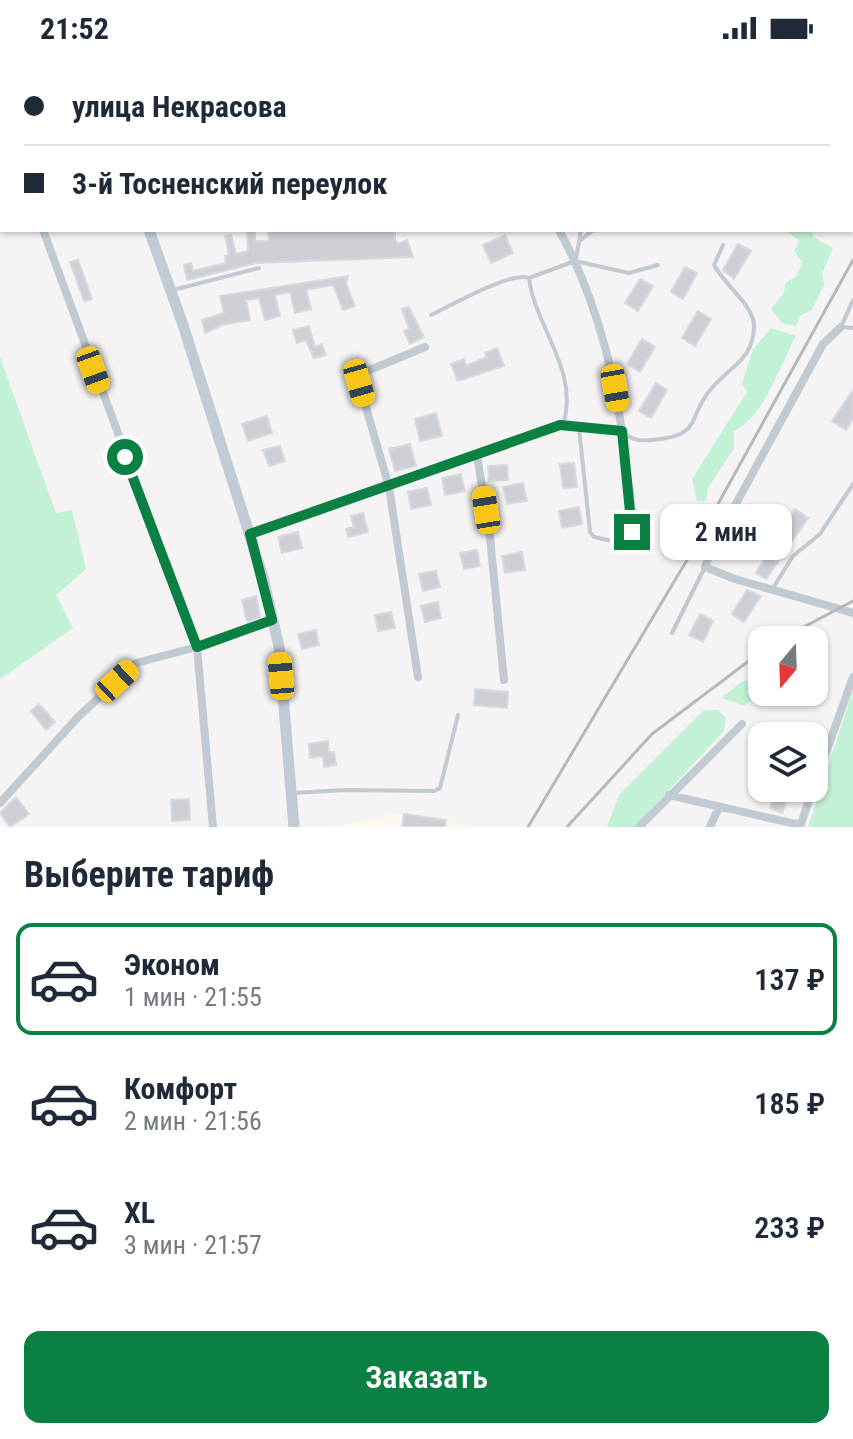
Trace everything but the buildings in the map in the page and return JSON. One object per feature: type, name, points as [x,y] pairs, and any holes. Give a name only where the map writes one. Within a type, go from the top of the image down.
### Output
[{"type":"main road","points":[[150,232],[250,534],[279,647],[294,827]]},
{"type":"street","points":[[44,232],[197,647],[213,827]]},
{"type":"street","points":[[560,232],[575,261],[609,358],[622,431],[632,519],[627,544]]},
{"type":"street","points":[[841,327],[823,344],[714,544],[705,567],[853,613]]},
{"type":"street","points":[[418,677],[389,487],[359,383],[360,374],[425,347]]},
{"type":"street","points":[[250,534],[563,425],[622,431]]},
{"type":"street","points":[[477,455],[490,537],[504,680]]},
{"type":"street","points":[[0,803],[79,716],[136,663],[197,647],[272,620]]},
{"type":"street","points":[[828,748],[853,677]]},
{"type":"street","points":[[639,827],[742,724]]},
{"type":"street","points":[[669,795],[800,826],[809,802]]},
{"type":"street","points":[[710,827],[719,807]]},
{"type":"lane","points":[[575,261],[581,232]]},
{"type":"lane","points":[[581,240],[591,232]]},
{"type":"lane","points":[[622,431],[626,436],[643,441],[671,438],[686,431],[696,419],[709,390],[742,360],[751,340],[754,322],[748,308],[727,286],[714,265],[723,245]]},
{"type":"lane","points":[[431,315],[506,280],[522,276],[529,278],[575,261],[629,273],[658,265]]},
{"type":"lane","points":[[171,291],[259,268]]},
{"type":"lane","points":[[529,278],[559,359],[567,406],[563,425]]},
{"type":"lane","points":[[853,300],[841,327],[853,328]]},
{"type":"lane","points":[[579,425],[590,532],[594,537],[627,544]]},
{"type":"lane","points":[[771,590],[793,556],[820,534],[853,484]]},
{"type":"lane","points":[[672,633],[705,567]]},
{"type":"lane","points":[[291,793],[434,791],[443,784],[458,715]]},
{"type":"shaded area","points":[[399,813],[475,826],[331,827]]},
{"type":"green space","points":[[789,232],[812,232],[813,237],[833,248],[822,273],[824,285],[812,310],[800,316],[796,326],[782,323],[771,309],[784,293],[786,282],[796,277],[802,262],[794,251],[799,241]]},
{"type":"green space","points":[[771,328],[796,336],[763,402],[745,424],[734,431],[734,448],[708,488],[706,501],[697,501],[692,479],[747,392],[742,384],[753,349]]},
{"type":"green space","points":[[0,357],[56,513],[72,510],[86,569],[56,595],[73,628],[0,679]]},
{"type":"green space","points":[[743,681],[748,681],[748,703],[745,706],[721,698]]},
{"type":"green space","points":[[853,690],[853,827],[808,827],[816,802],[828,802],[828,766]]},
{"type":"green space","points":[[704,710],[718,710],[726,718],[724,731],[635,827],[607,827],[619,795]]},
{"type":"railway","points":[[528,827],[687,560],[853,260]]},
{"type":"railway","points":[[806,626],[853,601]]},
{"type":"railway","points":[[567,827],[652,734],[748,662]]},
{"type":"route","points":[[125,457],[197,647],[272,620],[250,534],[560,425],[622,431],[632,532]]}]
